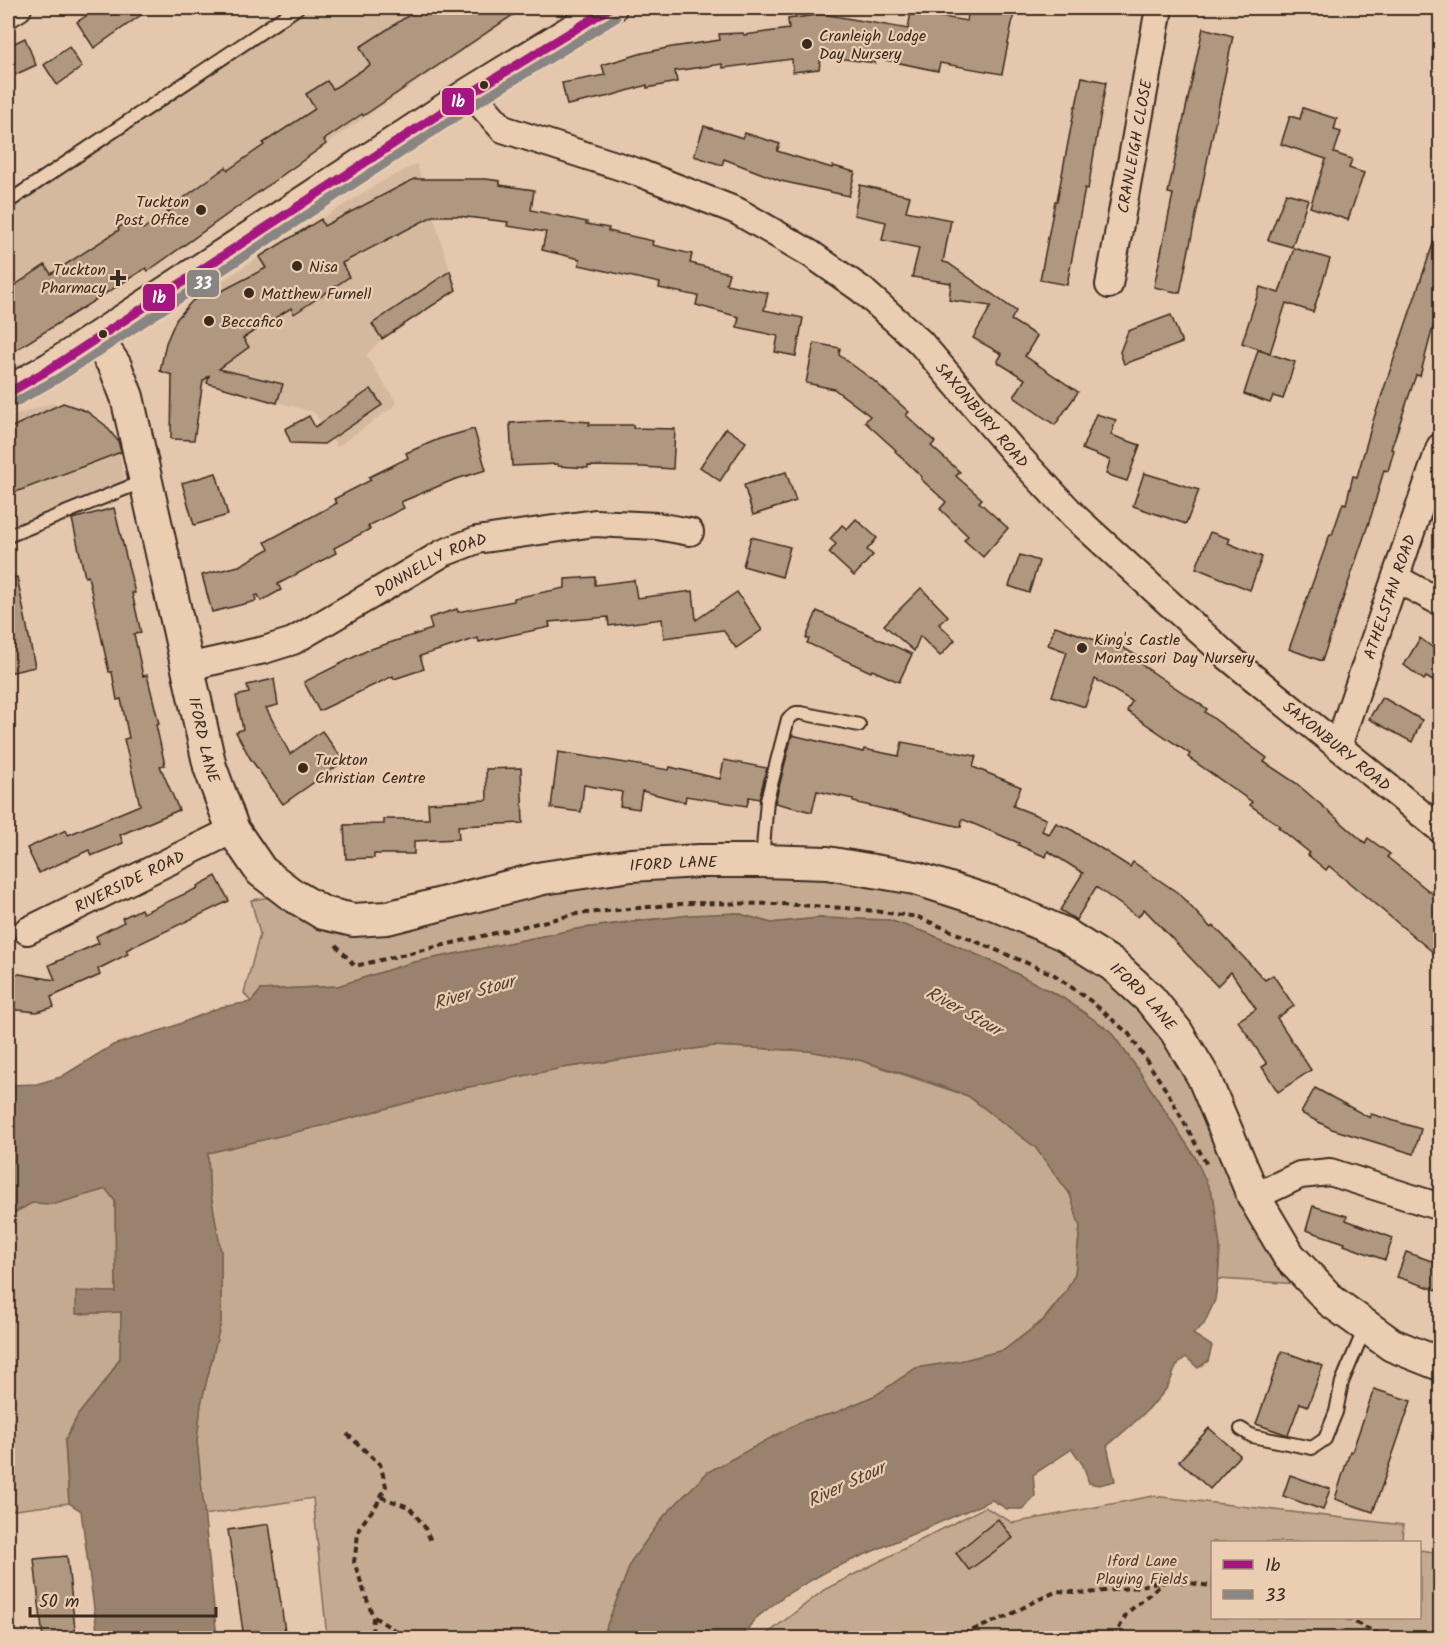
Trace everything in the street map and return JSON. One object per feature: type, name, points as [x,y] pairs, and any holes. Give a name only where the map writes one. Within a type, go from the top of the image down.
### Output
[{"type":"street","points":[[8,14],[18,8]]},
{"type":"street","points":[[8,393],[97,339],[471,93],[610,8]]},
{"type":"street","name":"CRANLEIGH CLOSE","points":[[1109,285],[1159,8]]},
{"type":"street","name":"SAXONBURY ROAD","points":[[471,93],[503,129],[637,172],[737,212],[811,254],[862,290],[920,342],[1068,511],[1228,657],[1440,829]]},
{"type":"street","name":"IFORD LANE","points":[[97,339],[115,366],[127,397],[210,767],[233,830],[261,871],[291,894],[323,913],[353,920],[387,918],[543,878],[631,865],[699,861],[762,861],[827,863],[915,878],[993,903],[1064,934],[1113,965],[1150,999],[1176,1031],[1203,1076],[1254,1197],[1289,1257],[1331,1301],[1366,1327],[1392,1345],[1440,1364]]},
{"type":"street","name":"ATHELSTAN ROAD","points":[[1338,746],[1440,447]]},
{"type":"street","name":"DONNELLY ROAD","points":[[187,667],[264,650],[293,641],[443,553],[477,540],[595,523],[657,526],[690,532]]},
{"type":"street","points":[[1396,579],[1440,602]]},
{"type":"street","name":"RIVERSIDE ROAD","points":[[27,931],[233,830]]},
{"type":"street","points":[[1254,1197],[1300,1175],[1330,1172],[1440,1207]]},
{"type":"lane","points":[[8,202],[297,8]]},
{"type":"lane","points":[[8,536],[144,481]]},
{"type":"lane","points":[[762,861],[767,800],[788,719],[796,713],[801,713],[859,725]]},
{"type":"lane","points":[[1241,1429],[1252,1436],[1312,1448],[1325,1439],[1336,1412],[1342,1382],[1366,1327]]},
{"type":"path","points":[[331,939],[355,966],[576,914],[690,903],[782,904],[860,909],[918,917],[1053,974],[1115,1021],[1129,1034],[1168,1093],[1211,1172]]},
{"type":"path","points":[[347,1434],[380,1464],[386,1486],[381,1497],[358,1528],[354,1562],[373,1617],[372,1638]]},
{"type":"path","points":[[381,1497],[409,1507],[424,1526],[431,1541]]},
{"type":"path","points":[[952,1638],[1008,1616],[1058,1591],[1088,1593],[1137,1587],[1166,1580],[1211,1586]]},
{"type":"path","points":[[1114,1638],[1127,1613],[1166,1580]]},
{"type":"path","points":[[373,1617],[406,1638]]},
{"type":"path","points":[[1350,1619],[1387,1638]]},
{"type":"shaded area","points":[[283,8],[526,8],[161,256],[8,355],[8,192]]},
{"type":"shaded area","points":[[417,164],[456,290],[382,339],[366,355],[397,404],[337,447],[314,412],[160,371],[166,343],[192,301],[383,181]]},
{"type":"shaded area","points":[[52,403],[86,411],[117,442],[127,492],[8,539],[8,418]]},
{"type":"green space","points":[[762,861],[993,903],[1150,999],[1316,1285],[1218,1279],[1220,1247],[1195,1157],[1110,1031],[1063,998],[1002,966],[930,934],[889,920],[818,918],[771,923],[737,913],[641,920],[577,929],[410,963],[338,986],[261,990],[251,1002],[244,993],[260,934],[251,900],[291,894],[323,913]]},
{"type":"green space","points":[[714,1046],[809,1051],[859,1060],[968,1096],[1035,1147],[1070,1194],[1080,1227],[1075,1274],[1065,1293],[1043,1320],[1004,1350],[960,1361],[916,1368],[876,1395],[835,1413],[802,1421],[708,1472],[665,1515],[632,1560],[602,1638],[327,1638],[313,1498],[204,1515],[197,1441],[201,1404],[221,1322],[221,1252],[209,1184],[208,1153],[329,1124],[454,1090],[562,1068]]},
{"type":"green space","points":[[106,1189],[115,1201],[116,1292],[77,1314],[121,1312],[120,1358],[107,1379],[78,1415],[65,1441],[69,1503],[8,1511],[8,1216],[32,1203],[55,1204]]},
{"type":"green space","name":"Iford Lane Playing Fields","points":[[1153,1496],[1403,1525],[1402,1541],[1211,1541],[1211,1619],[1421,1619],[1421,1550],[1440,1553],[1440,1638],[762,1638],[824,1590],[985,1507],[1013,1523]]},
{"type":"water","name":"River Stour","points":[[737,913],[771,923],[818,918],[889,920],[930,934],[1002,966],[1063,998],[1110,1031],[1137,1068],[1195,1157],[1214,1199],[1220,1247],[1215,1300],[1204,1324],[1193,1334],[1212,1346],[1208,1361],[1198,1368],[1186,1357],[1181,1361],[1160,1397],[1107,1446],[1115,1481],[1099,1485],[1089,1483],[1083,1465],[1072,1449],[1033,1475],[1035,1496],[1022,1509],[1007,1509],[992,1500],[829,1570],[785,1595],[755,1619],[741,1638],[602,1638],[632,1560],[665,1515],[708,1472],[802,1421],[835,1413],[876,1395],[916,1368],[960,1361],[1004,1350],[1044,1320],[1065,1293],[1075,1274],[1080,1227],[1070,1194],[1035,1147],[968,1096],[859,1060],[809,1051],[714,1046],[562,1068],[454,1090],[329,1124],[208,1153],[209,1184],[221,1252],[221,1322],[201,1404],[197,1441],[217,1638],[98,1638],[81,1511],[69,1503],[65,1441],[78,1415],[107,1379],[120,1358],[121,1312],[76,1314],[76,1291],[116,1292],[115,1201],[106,1189],[55,1204],[32,1203],[8,1216],[8,1085],[37,1084],[61,1077],[113,1045],[169,1028],[221,1007],[251,1002],[261,990],[338,986],[410,963],[577,929],[689,915]]},
{"type":"building","points":[[98,8],[151,8],[94,48],[77,22]]},
{"type":"building","points":[[420,8],[523,8],[324,140],[326,144],[148,271],[146,268],[8,355],[8,290],[45,265],[51,274],[135,217],[143,229],[226,167],[228,170],[264,145],[263,143],[315,109],[306,94],[327,81],[333,89],[370,65],[360,47]]},
{"type":"building","points":[[969,8],[1015,8],[1002,74],[940,63],[938,71],[876,58],[875,63],[821,56],[819,69],[793,72],[792,59],[723,68],[722,64],[675,71],[677,82],[647,88],[647,85],[567,105],[562,83],[605,75],[602,65],[643,53],[720,40],[719,34],[743,33],[744,35],[789,29],[788,19],[823,14],[908,29],[911,12],[967,21]]},
{"type":"building","points":[[1203,28],[1233,36],[1180,293],[1154,287],[1173,194],[1168,193]]},
{"type":"building","points":[[25,38],[36,65],[8,78],[8,46]]},
{"type":"building","points":[[69,47],[82,67],[57,85],[44,65]]},
{"type":"building","points":[[1082,77],[1106,82],[1088,189],[1085,188],[1067,285],[1040,280]]},
{"type":"building","points":[[1303,108],[1337,119],[1334,130],[1341,132],[1334,153],[1352,159],[1349,168],[1364,173],[1348,220],[1310,207],[1326,159],[1281,144],[1290,116],[1300,119]]},
{"type":"building","points":[[704,126],[743,138],[745,133],[780,144],[777,151],[832,168],[833,166],[855,172],[849,196],[781,181],[724,159],[722,165],[694,156]]},
{"type":"building","points":[[414,179],[486,179],[500,181],[500,185],[534,190],[531,210],[609,228],[608,231],[653,241],[652,245],[692,254],[690,263],[729,273],[726,284],[768,293],[764,310],[803,318],[796,356],[775,352],[778,336],[737,327],[739,317],[696,305],[698,296],[659,288],[660,283],[579,265],[580,259],[542,250],[546,232],[507,226],[508,222],[458,216],[433,216],[342,263],[349,277],[294,314],[291,308],[243,338],[249,347],[219,369],[283,384],[277,403],[207,383],[209,376],[203,381],[194,440],[171,439],[172,375],[160,371],[166,343],[176,320],[192,301],[213,289],[216,294],[266,268],[259,257],[321,219],[324,226]]},
{"type":"building","points":[[860,185],[910,196],[906,211],[951,220],[943,262],[948,263],[1016,311],[1011,320],[1037,336],[1025,356],[1078,392],[1055,425],[1014,397],[1025,379],[997,362],[1002,354],[973,338],[991,306],[949,300],[951,283],[912,277],[919,248],[882,240],[886,222],[854,215]]},
{"type":"building","points":[[1286,193],[1308,199],[1292,247],[1268,240]]},
{"type":"building","points":[[1438,229],[1440,230],[1440,320],[1435,319],[1420,376],[1416,375],[1391,449],[1394,450],[1388,471],[1384,470],[1372,513],[1322,661],[1289,649],[1330,534],[1332,535],[1343,503],[1346,504],[1353,476],[1357,477],[1373,421]]},
{"type":"building","points":[[1294,248],[1330,259],[1313,312],[1286,303],[1270,353],[1242,343],[1260,287],[1279,293]]},
{"type":"building","points":[[450,271],[456,290],[382,339],[372,324]]},
{"type":"building","points":[[1171,315],[1182,343],[1124,364],[1120,352],[1128,331]]},
{"type":"building","points":[[814,343],[840,348],[839,355],[873,380],[909,412],[906,415],[935,442],[931,446],[960,472],[956,476],[982,499],[979,502],[1008,528],[983,557],[964,540],[968,536],[940,509],[946,502],[921,479],[922,477],[896,450],[865,422],[870,416],[834,389],[806,383]]},
{"type":"building","points":[[1258,350],[1295,362],[1283,399],[1273,396],[1270,403],[1244,394]]},
{"type":"building","points":[[371,389],[382,405],[324,444],[291,443],[285,429],[309,416],[315,427]]},
{"type":"building","points":[[63,403],[86,411],[105,425],[118,441],[121,452],[8,495],[8,429]]},
{"type":"building","points":[[1096,414],[1116,420],[1111,435],[1140,445],[1127,481],[1106,474],[1110,460],[1082,449]]},
{"type":"building","points":[[559,420],[590,422],[589,425],[633,425],[633,428],[675,429],[673,469],[588,466],[588,468],[558,466],[558,464],[512,466],[510,423]]},
{"type":"building","points":[[726,428],[746,442],[720,481],[700,467]]},
{"type":"building","points":[[474,429],[486,470],[453,480],[401,502],[404,508],[368,526],[370,529],[334,548],[336,553],[278,584],[281,590],[261,601],[258,595],[255,596],[256,601],[212,612],[202,575],[239,566],[269,549],[265,542],[337,503],[334,499],[371,480],[369,477],[408,458],[406,453],[439,439]]},
{"type":"building","points":[[786,472],[796,501],[753,515],[744,485]]},
{"type":"building","points":[[216,473],[228,515],[194,525],[182,483]]},
{"type":"building","points":[[1144,473],[1199,490],[1186,524],[1133,506]]},
{"type":"building","points":[[114,508],[135,593],[132,593],[141,633],[134,634],[143,676],[147,675],[159,724],[156,725],[165,765],[160,766],[179,810],[120,835],[123,843],[91,856],[89,850],[39,873],[27,848],[66,830],[68,835],[140,805],[124,739],[129,738],[121,699],[117,700],[112,672],[109,672],[88,576],[85,577],[72,519]]},
{"type":"building","points":[[856,519],[877,538],[867,550],[873,555],[854,576],[829,553],[836,544],[830,539],[842,525],[847,529]]},
{"type":"building","points":[[1210,532],[1230,539],[1228,543],[1262,557],[1250,590],[1196,568]]},
{"type":"building","points":[[751,537],[790,547],[782,577],[743,566]]},
{"type":"building","points":[[1020,555],[1039,561],[1029,593],[1009,586]]},
{"type":"building","points":[[17,577],[35,667],[8,673],[8,578]]},
{"type":"building","points":[[595,577],[595,585],[634,580],[637,598],[693,591],[696,620],[737,592],[762,630],[736,648],[723,630],[664,638],[662,619],[609,626],[608,617],[549,622],[550,627],[479,642],[478,638],[420,656],[424,669],[394,679],[393,676],[319,711],[304,682],[368,650],[432,629],[429,618],[457,609],[458,612],[565,588],[565,579]]},
{"type":"building","points":[[921,588],[948,616],[939,624],[955,640],[940,656],[920,636],[914,651],[884,625]]},
{"type":"building","points":[[817,611],[912,654],[899,682],[807,643],[809,639],[806,638]]},
{"type":"building","points":[[1055,626],[1121,649],[1122,647],[1144,660],[1142,665],[1207,709],[1205,712],[1267,758],[1264,762],[1296,783],[1365,843],[1368,838],[1390,854],[1387,857],[1440,900],[1440,958],[1329,866],[1326,870],[1308,855],[1310,853],[1278,827],[1280,826],[1250,805],[1252,802],[1188,757],[1190,754],[1127,711],[1132,701],[1095,679],[1085,707],[1052,696],[1067,652],[1048,645]]},
{"type":"building","points":[[1420,638],[1440,653],[1440,685],[1426,677],[1424,680],[1404,665]]},
{"type":"building","points":[[274,679],[278,705],[266,708],[290,754],[322,731],[344,761],[283,804],[250,758],[236,732],[243,729],[236,696],[249,693],[247,685]]},
{"type":"building","points":[[1382,697],[1422,720],[1412,742],[1369,719]]},
{"type":"building","points":[[792,735],[863,752],[864,749],[899,756],[902,742],[976,756],[973,767],[1021,787],[1013,806],[1046,819],[1042,831],[1049,834],[1056,823],[1072,830],[1130,867],[1133,862],[1178,893],[1211,928],[1214,926],[1265,980],[1273,975],[1294,1006],[1277,1018],[1311,1070],[1278,1092],[1262,1067],[1267,1064],[1238,1021],[1256,1009],[1231,972],[1217,986],[1144,909],[1138,917],[1096,887],[1076,920],[1060,910],[1083,873],[1048,851],[1046,857],[962,819],[961,827],[853,802],[853,799],[817,791],[812,812],[775,803]]},
{"type":"building","points":[[558,752],[669,770],[670,767],[720,779],[724,760],[767,768],[759,799],[749,797],[747,806],[686,796],[685,802],[642,791],[639,809],[620,806],[622,792],[584,785],[581,812],[551,808]]},
{"type":"building","points":[[521,768],[523,823],[458,826],[459,839],[414,841],[414,854],[374,854],[374,858],[346,859],[344,825],[384,824],[384,819],[429,819],[428,803],[487,800],[486,769]]},
{"type":"building","points":[[216,876],[229,901],[126,950],[128,954],[98,969],[100,975],[51,997],[54,1007],[37,1012],[8,1009],[8,982],[13,983],[13,973],[55,980],[49,965],[99,943],[96,936],[124,922],[122,918],[141,909],[143,913],[198,888],[197,886]]},
{"type":"building","points":[[1315,1088],[1370,1118],[1371,1114],[1421,1129],[1414,1154],[1332,1129],[1301,1113]]},
{"type":"building","points":[[1313,1206],[1347,1216],[1346,1220],[1393,1238],[1385,1260],[1306,1230]]},
{"type":"building","points":[[1406,1252],[1440,1264],[1440,1291],[1397,1277]]},
{"type":"building","points":[[1282,1351],[1323,1366],[1308,1406],[1300,1403],[1288,1435],[1256,1424]]},
{"type":"building","points":[[1374,1389],[1411,1401],[1373,1512],[1335,1499],[1350,1451],[1352,1452]]},
{"type":"building","points":[[1209,1428],[1240,1455],[1210,1489],[1179,1461]]},
{"type":"building","points":[[1290,1475],[1330,1489],[1323,1510],[1283,1496]]},
{"type":"building","points":[[998,1519],[1013,1538],[969,1570],[956,1553]]},
{"type":"building","points":[[269,1524],[286,1638],[244,1638],[228,1530]]},
{"type":"building","points":[[67,1556],[76,1638],[43,1638],[34,1559]]},
{"type":"transit line","name":"1b","points":[[8,393],[50,369],[471,93],[610,8]]},
{"type":"transit line","name":"33","points":[[14,403],[57,379],[477,103],[616,18]]},
{"type":"place","name":"Cranleigh Lodge Day Nursery","points":[[807,44]]},
{"type":"place","name":"Tuckton Post Office","points":[[201,210]]},
{"type":"place","name":"Nisa","points":[[297,266]]},
{"type":"place","name":"Tuckton Pharmacy","points":[[118,278]]},
{"type":"place","name":"Matthew Furnell","points":[[249,293]]},
{"type":"place","name":"Beccafico","points":[[209,321]]},
{"type":"place","name":"King's Castle Montessori Day Nursery","points":[[1082,648]]},
{"type":"place","name":"Tuckton Christian Centre","points":[[303,768]]}]
